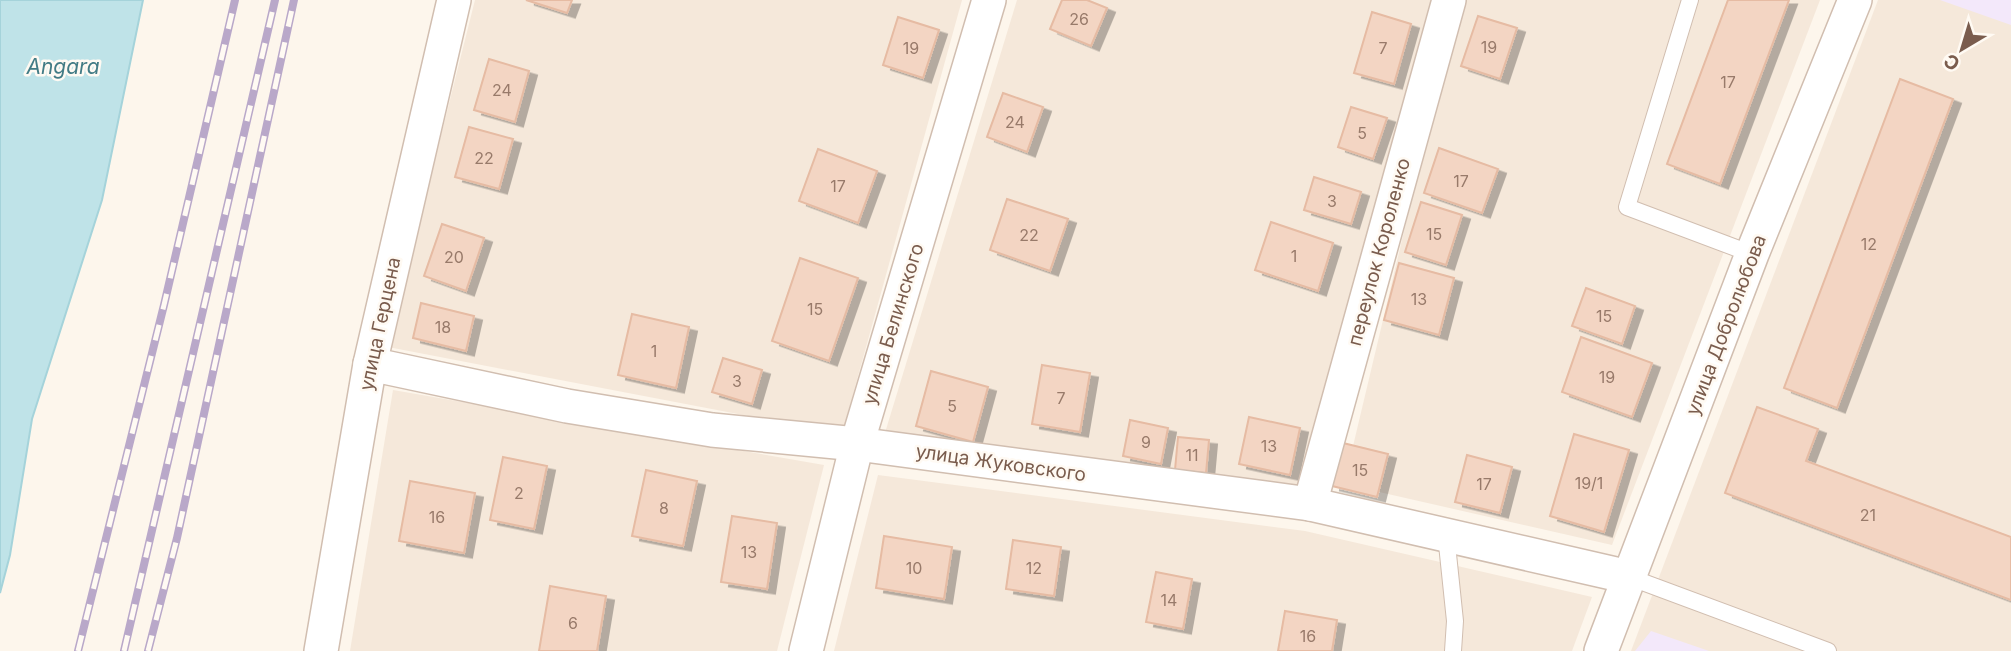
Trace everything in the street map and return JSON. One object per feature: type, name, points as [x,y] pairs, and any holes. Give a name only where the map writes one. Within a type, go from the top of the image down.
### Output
[{"type":"street","name":"улица Герцена","points":[[321,651],[370,364],[454,0]]},
{"type":"street","name":"улица Белинского","points":[[806,651],[857,444],[989,0]]},
{"type":"street","name":"переулок Короленко","points":[[1310,504],[1449,0]]},
{"type":"street","name":"улица Добролюбова","points":[[1601,651],[1752,254],[1855,0]]},
{"type":"street","name":"улица Жуковского","points":[[370,364],[567,406],[712,430],[857,444],[1310,504],[1629,577]]},
{"type":"lane","points":[[1690,0],[1627,207],[1752,254]]},
{"type":"lane","points":[[1446,536],[1455,621],[1453,651]]},
{"type":"lane","points":[[1629,577],[1828,651]]},
{"type":"shaded area","points":[[475,0],[962,0],[842,434],[388,347]]},
{"type":"shaded area","points":[[1017,0],[1439,0],[1301,489],[884,436]]},
{"type":"shaded area","points":[[1459,0],[1820,0],[1612,545],[1344,484]]},
{"type":"shaded area","points":[[1878,0],[2011,0],[2011,651],[1631,651]]},
{"type":"shaded area","points":[[1940,0],[2011,0],[2011,25]]},
{"type":"shaded area","points":[[393,390],[824,465],[777,651],[350,651]]},
{"type":"shaded area","points":[[878,475],[1305,531],[1592,597],[1572,651],[834,651]]},
{"type":"shaded area","points":[[1651,631],[1709,651],[1635,651]]},
{"type":"water","name":"Angara","points":[[0,0],[143,0],[102,200],[32,419],[10,555],[0,593]]},
{"type":"building","points":[[526,0],[572,0],[567,13]]},
{"type":"building","points":[[1062,0],[1087,0],[1107,8],[1091,46],[1050,29]]},
{"type":"building","points":[[1728,0],[1789,0],[1720,184],[1667,164]]},
{"type":"building","points":[[1372,12],[1411,24],[1394,84],[1354,73]]},
{"type":"building","points":[[1478,16],[1517,28],[1500,79],[1461,66]]},
{"type":"building","points":[[898,17],[939,30],[923,78],[883,65]]},
{"type":"building","points":[[489,59],[529,71],[515,122],[474,110]]},
{"type":"building","points":[[1900,79],[1953,99],[1837,408],[1784,388]]},
{"type":"building","points":[[1003,93],[1043,107],[1027,152],[987,137]]},
{"type":"building","points":[[1351,107],[1387,118],[1373,159],[1338,147]]},
{"type":"building","points":[[469,127],[513,139],[499,189],[455,177]]},
{"type":"building","points":[[1439,148],[1498,169],[1482,213],[1424,193]]},
{"type":"building","points":[[818,149],[877,171],[858,223],[799,201]]},
{"type":"building","points":[[1314,177],[1361,192],[1351,224],[1304,210]]},
{"type":"building","points":[[1007,199],[1068,219],[1050,271],[990,250]]},
{"type":"building","points":[[1421,202],[1462,215],[1446,265],[1405,252]]},
{"type":"building","points":[[1271,222],[1333,243],[1318,291],[1255,270]]},
{"type":"building","points":[[442,224],[484,238],[466,291],[424,276]]},
{"type":"building","points":[[800,258],[858,278],[829,361],[772,341]]},
{"type":"building","points":[[1399,263],[1454,278],[1439,335],[1384,320]]},
{"type":"building","points":[[1586,288],[1635,306],[1622,344],[1572,326]]},
{"type":"building","points":[[421,303],[474,316],[466,351],[413,338]]},
{"type":"building","points":[[632,314],[689,327],[676,388],[618,375]]},
{"type":"building","points":[[1581,337],[1652,363],[1632,417],[1562,392]]},
{"type":"building","points":[[723,358],[762,370],[752,404],[712,392]]},
{"type":"building","points":[[1042,365],[1090,373],[1080,432],[1032,424]]},
{"type":"building","points":[[931,371],[988,387],[973,442],[916,426]]},
{"type":"building","points":[[1757,407],[1818,429],[1806,461],[2011,537],[2011,600],[1725,493]]},
{"type":"building","points":[[1249,417],[1300,428],[1290,475],[1239,464]]},
{"type":"building","points":[[1130,420],[1168,428],[1161,464],[1123,456]]},
{"type":"building","points":[[1574,434],[1629,450],[1604,532],[1550,516]]},
{"type":"building","points":[[1178,437],[1209,440],[1206,473],[1175,470]]},
{"type":"building","points":[[1343,443],[1388,454],[1377,497],[1332,486]]},
{"type":"building","points":[[1467,455],[1512,467],[1500,513],[1455,502]]},
{"type":"building","points":[[503,457],[547,466],[534,529],[490,520]]},
{"type":"building","points":[[646,470],[697,481],[683,546],[632,536]]},
{"type":"building","points":[[410,481],[475,493],[464,553],[399,541]]},
{"type":"building","points":[[732,516],[777,523],[767,589],[721,582]]},
{"type":"building","points":[[884,536],[952,547],[944,599],[876,588]]},
{"type":"building","points":[[1013,540],[1061,547],[1054,596],[1006,589]]},
{"type":"building","points":[[1156,572],[1192,579],[1183,629],[1146,622]]},
{"type":"building","points":[[550,586],[606,596],[597,651],[539,651]]},
{"type":"building","points":[[1285,611],[1337,620],[1332,651],[1278,651]]},
{"type":"railway","points":[[78,651],[164,305],[235,0]]},
{"type":"railway","points":[[124,651],[275,0]]},
{"type":"railway","points":[[148,651],[177,538],[294,0]]}]
